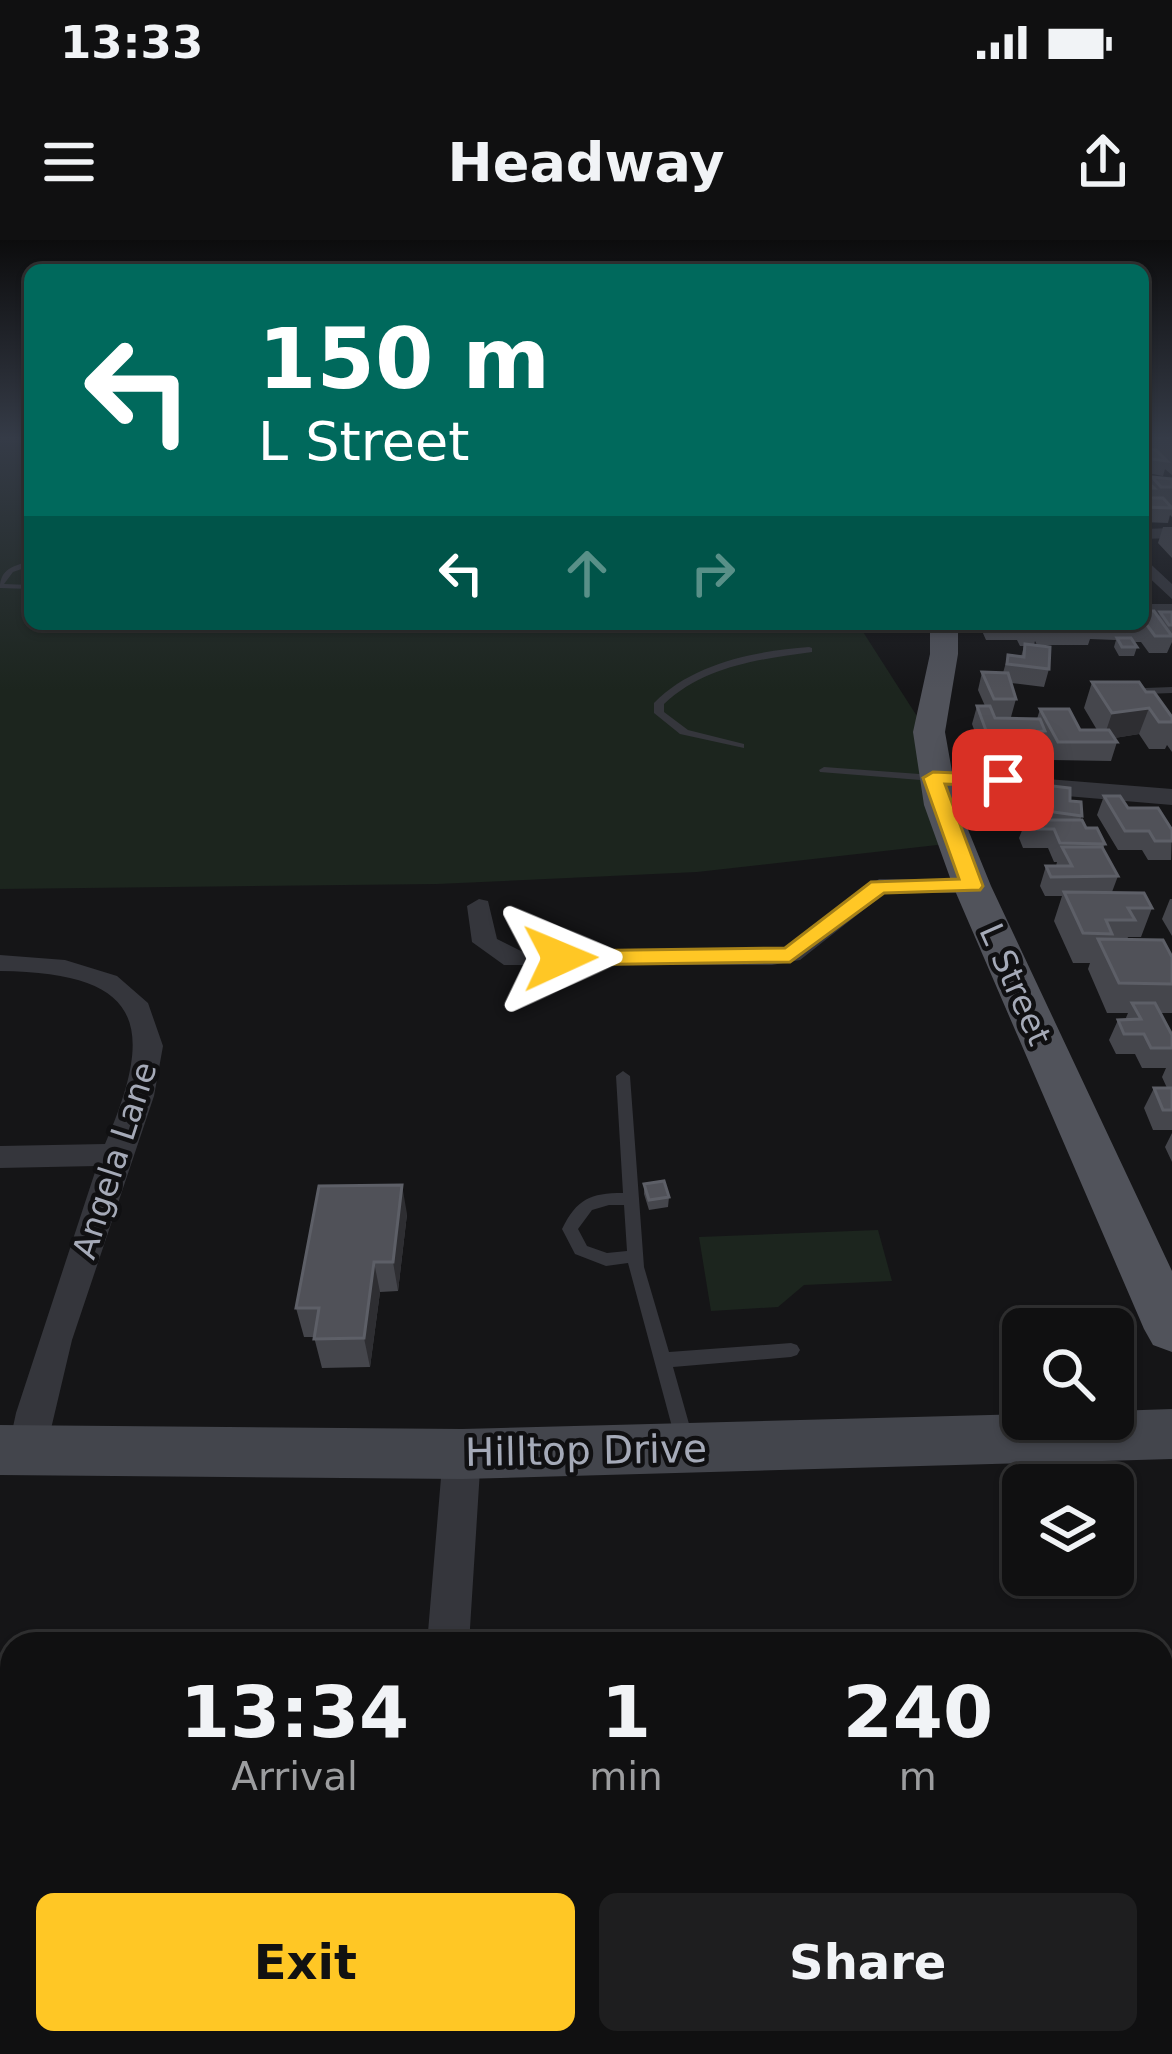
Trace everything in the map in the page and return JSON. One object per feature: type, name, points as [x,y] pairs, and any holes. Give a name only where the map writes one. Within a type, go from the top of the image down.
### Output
[{"type":"main road","name":"L Street","points":[[944,630],[929,732],[933,778],[972,886],[1172,1329]]},
{"type":"main road","name":"Hilltop Drive","points":[[13,1450],[462,1454],[1172,1434]]},
{"type":"street","points":[[1149,569],[1172,594]]},
{"type":"street","points":[[933,778],[1172,797]]},
{"type":"street","points":[[479,906],[485,942],[504,957],[772,957],[790,955],[879,886],[972,886]]},
{"type":"street","name":"Angela Lane","points":[[4,963],[59,966],[96,976],[124,993],[142,1016],[150,1050],[136,1108],[116,1155],[35,1406],[13,1450]]},
{"type":"street","points":[[0,1157],[116,1155]]},
{"type":"street","points":[[449,1632],[462,1454]]},
{"type":"lane","points":[[0,585],[5,570]]},
{"type":"lane","points":[[740,746],[684,732],[659,713],[659,703],[681,686],[751,658],[809,650]]},
{"type":"lane","points":[[1145,691],[1172,690]]},
{"type":"lane","points":[[824,770],[933,778]]},
{"type":"lane","points":[[623,1076],[635,1256],[686,1448]]},
{"type":"lane","points":[[629,1199],[601,1197],[578,1209],[570,1229],[581,1250],[606,1260],[635,1256]]},
{"type":"lane","points":[[662,1360],[791,1350]]},
{"type":"shaded area","points":[[0,521],[24,521],[24,630],[862,630],[929,735],[955,843],[697,872],[437,884],[0,889]]},
{"type":"shaded area","points":[[878,1230],[892,1281],[804,1285],[778,1307],[711,1311],[699,1237]]},
{"type":"building","points":[[1149,611],[1154,611],[1172,636],[1155,636],[1149,628]]},
{"type":"building","points":[[1160,612],[1172,612],[1172,625],[1169,625]]},
{"type":"building","points":[[1117,638],[1131,638],[1137,647],[1122,647]]},
{"type":"building","points":[[1025,644],[1050,647],[1049,669],[1007,664],[1008,655],[1024,657]]},
{"type":"building","points":[[982,672],[1008,673],[1016,699],[994,699]]},
{"type":"building","points":[[1092,682],[1139,682],[1146,692],[1154,692],[1172,722],[1159,722],[1149,708],[1112,713]]},
{"type":"building","points":[[977,706],[990,706],[995,718],[1040,719],[1045,731],[988,736]]},
{"type":"building","points":[[1040,709],[1069,709],[1080,730],[1109,730],[1117,742],[1058,742]]},
{"type":"building","points":[[1035,784],[1070,788],[1070,801],[1081,802],[1082,816],[1018,807],[1018,798],[1044,802],[1044,795],[1034,794]]},
{"type":"building","points":[[1104,796],[1120,796],[1128,808],[1158,808],[1172,830],[1172,841],[1155,841],[1149,831],[1125,831]]},
{"type":"building","points":[[1025,820],[1082,820],[1086,828],[1097,828],[1105,844],[1060,843],[1054,829],[1029,829]]},
{"type":"building","points":[[1062,847],[1102,847],[1118,876],[1051,877],[1046,866],[1072,866]]},
{"type":"building","points":[[1064,892],[1144,893],[1152,908],[1128,908],[1135,920],[1106,920],[1112,934],[1083,933]]},
{"type":"building","points":[[1098,939],[1163,940],[1172,957],[1172,984],[1119,983]]},
{"type":"building","points":[[1132,1003],[1155,1003],[1172,1035],[1172,1048],[1151,1048],[1144,1034],[1124,1034],[1118,1020],[1141,1019]]},
{"type":"building","points":[[1154,1088],[1172,1088],[1172,1110],[1163,1110]]},
{"type":"building","points":[[664,1181],[669,1197],[649,1200],[644,1184]]},
{"type":"building","points":[[402,1185],[393,1262],[374,1262],[364,1338],[314,1339],[319,1308],[296,1308],[319,1186]]},
{"type":"route","points":[[560,958],[790,955],[879,886],[972,886],[933,778],[1003,780]]}]
